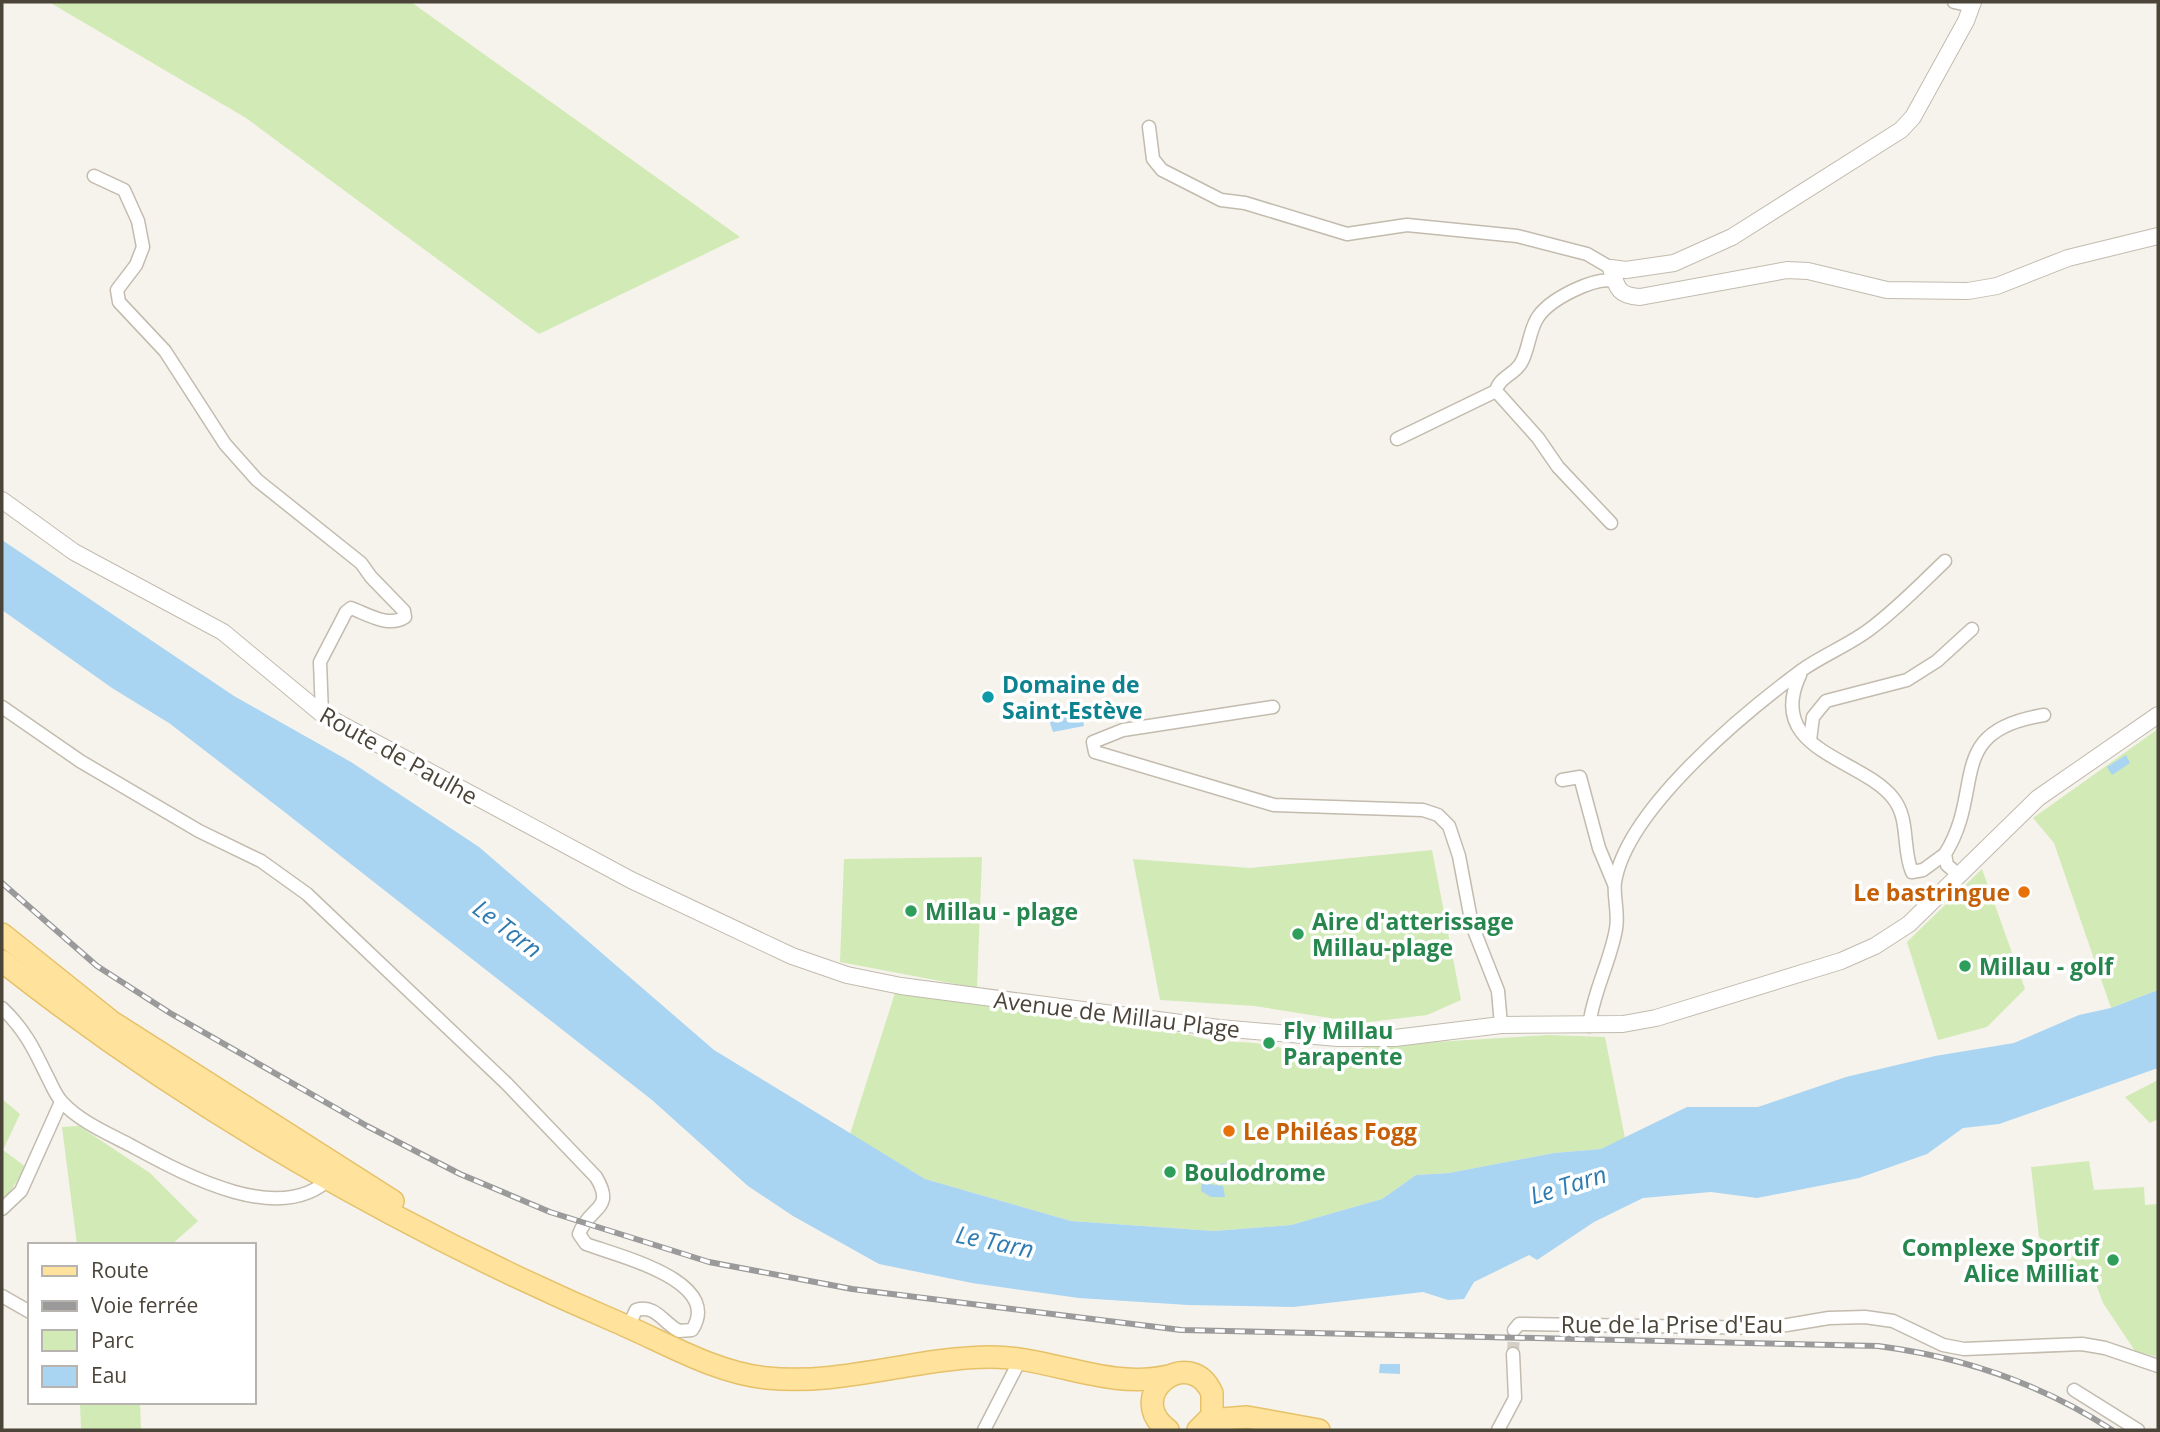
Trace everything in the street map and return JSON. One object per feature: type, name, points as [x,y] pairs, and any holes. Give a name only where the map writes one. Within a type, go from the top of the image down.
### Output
[{"type":"main road","points":[[2,934],[112,1021],[328,1178]]},
{"type":"main road","points":[[2,961],[109,1041],[328,1178],[486,1260],[628,1327],[725,1368],[765,1378],[823,1377],[986,1357],[1020,1360],[1105,1379],[1142,1380],[1182,1372],[1195,1374],[1206,1382],[1212,1393],[1214,1410],[1204,1425]]},
{"type":"main road","points":[[1160,1423],[1156,1389],[1169,1376]]},
{"type":"main road","points":[[1105,1379],[1134,1392],[1160,1423]]},
{"type":"main road","points":[[1212,1393],[1282,1422]]},
{"type":"main road","points":[[1204,1425],[1234,1416],[1319,1430]]},
{"type":"street","points":[[1611,523],[1558,467],[1538,438],[1496,391],[1497,384],[1520,364],[1538,318],[1546,309],[1597,280],[1626,270],[1674,263],[1703,251],[1759,222],[1888,141],[1913,117],[1972,4],[1954,2]]},
{"type":"street","points":[[1149,127],[1153,159],[1162,170],[1221,200],[1245,204],[1346,234],[1406,225],[1517,236],[1587,254],[1613,274],[1616,289],[1622,294],[1640,297],[1787,270],[1808,271],[1887,290],[1968,291],[1997,286],[2068,258],[2158,236]]},
{"type":"street","points":[[94,176],[124,190],[138,221],[144,247],[136,265],[117,290],[119,302],[165,351],[211,425],[257,480],[361,562],[371,578],[404,611],[405,617],[400,621],[386,621],[351,608],[346,612],[320,662],[321,714]]},
{"type":"street","points":[[1397,439],[1496,391]]},
{"type":"street","name":"Route de Paulhe","points":[[2,500],[86,559],[223,632],[321,714],[631,880],[754,940],[822,968]]},
{"type":"street","points":[[1614,884],[1630,845],[1647,816],[1672,783],[1734,726],[1803,670],[1868,631],[1945,562]]},
{"type":"street","points":[[1810,740],[1813,717],[1826,701],[1907,680],[1937,662],[1972,629]]},
{"type":"street","points":[[1803,670],[1791,694],[1792,718],[1810,740],[1893,797],[1902,817],[1912,872],[1923,870],[1945,854],[1964,816],[1969,776],[1977,750],[1992,732],[2021,719],[2044,715]]},
{"type":"street","points":[[2,707],[80,761],[200,831],[261,860],[307,894],[506,1083],[596,1177],[605,1192],[604,1203],[583,1224],[579,1234],[586,1244],[666,1275],[688,1287],[697,1301],[699,1319],[692,1330],[679,1331],[653,1309],[646,1308],[636,1310],[628,1327]]},
{"type":"street","points":[[1273,707],[1123,730],[1093,742],[1096,752],[1275,805],[1423,810],[1438,815],[1449,826],[1459,856],[1472,925],[1498,991],[1501,1025]]},
{"type":"street","name":"Avenue de Millau Plage","points":[[822,968],[901,986],[965,996],[1219,1028],[1306,1035],[1395,1038],[1501,1025],[1589,1026],[1656,1018],[1841,961],[1875,946],[1909,924],[2038,798],[2158,715]]},
{"type":"street","points":[[1562,780],[1580,777],[1599,848],[1614,884],[1619,906],[1616,930],[1592,997],[1589,1026]]},
{"type":"street","points":[[1945,854],[1947,865],[1959,876]]},
{"type":"street","points":[[2,1009],[22,1027],[61,1102],[92,1125],[212,1186],[270,1198],[328,1178]]},
{"type":"street","points":[[2,1209],[21,1191],[61,1102]]},
{"type":"street","points":[[2,1296],[28,1311]]},
{"type":"street","name":"Rue de la Prise d'Eau","points":[[1514,1329],[1519,1324],[1769,1328],[1829,1318],[1865,1317],[1893,1321],[1943,1345],[1964,1349],[2082,1344],[2105,1348],[2158,1366]]},
{"type":"street","points":[[1498,1430],[1515,1398],[1513,1354]]},
{"type":"street","points":[[984,1430],[1020,1360]]},
{"type":"street","points":[[2074,1390],[2110,1410],[2138,1430]]},
{"type":"green space","points":[[49,2],[411,2],[740,237],[539,334],[246,118]]},
{"type":"green space","points":[[2158,729],[2158,990],[2111,1008],[2054,843],[2033,818]]},
{"type":"green space","name":"Aire d'atterissage Millau-plage","points":[[1432,850],[1461,1000],[1427,1015],[1361,1023],[1255,1006],[1160,1000],[1133,859],[1250,868]]},
{"type":"green space","name":"Millau - plage","points":[[982,857],[977,988],[840,962],[844,859]]},
{"type":"green space","name":"Millau - golf","points":[[1982,869],[2025,989],[1987,1027],[1938,1040],[1907,942]]},
{"type":"green space","points":[[895,993],[1327,1055],[1368,1046],[1549,1035],[1605,1037],[1625,1138],[1601,1149],[1554,1153],[1449,1173],[1416,1175],[1382,1199],[1291,1225],[1214,1231],[1071,1221],[925,1179],[850,1134]]},
{"type":"green space","points":[[2158,1080],[2158,1119],[2150,1123],[2125,1097]]},
{"type":"green space","points":[[2,1099],[20,1114],[3,1150],[26,1167],[8,1195],[2,1197]]},
{"type":"green space","points":[[79,1126],[150,1173],[198,1221],[173,1243],[77,1243],[62,1127]]},
{"type":"green space","name":"Complexe Sportif Alice Milliat","points":[[2089,1161],[2094,1190],[2144,1187],[2145,1205],[2158,1204],[2158,1357],[2135,1351],[2103,1303],[2096,1284],[2039,1237],[2031,1167]]},
{"type":"green space","points":[[80,1404],[140,1404],[141,1430],[81,1430]]},
{"type":"water","name":"Le Tarn","points":[[2,540],[234,696],[351,762],[479,847],[714,1050],[925,1179],[1071,1221],[1214,1231],[1291,1225],[1382,1199],[1416,1175],[1449,1173],[1554,1153],[1601,1149],[1687,1107],[1758,1107],[1846,1077],[1935,1056],[2014,1043],[2079,1015],[2111,1008],[2158,990],[2158,1068],[1999,1124],[1963,1128],[1927,1154],[1859,1178],[1757,1198],[1711,1192],[1643,1198],[1594,1222],[1537,1260],[1529,1255],[1474,1282],[1464,1299],[1448,1300],[1423,1292],[1293,1307],[1188,1305],[1079,1298],[972,1283],[879,1264],[793,1216],[748,1186],[652,1100],[282,810],[169,723],[112,688],[2,610]]},
{"type":"water","points":[[1054,708],[1070,715],[1082,713],[1084,726],[1053,732],[1047,714]]},
{"type":"water","points":[[2126,755],[2130,763],[2112,775],[2107,767]]},
{"type":"water","points":[[1224,1163],[1232,1169],[1231,1174],[1206,1178],[1209,1184],[1223,1186],[1225,1197],[1211,1197],[1201,1191],[1203,1168],[1210,1168],[1216,1173],[1219,1165]]},
{"type":"water","points":[[1380,1364],[1400,1364],[1400,1374],[1379,1373]]},
{"type":"tunnel","points":[[1513,1354],[1514,1330]]},
{"type":"railway","points":[[2,883],[97,966],[170,1013],[367,1126],[460,1174],[550,1212],[709,1262],[852,1289],[1181,1330],[1878,1346],[1940,1357],[2000,1374],[2057,1399],[2112,1430]]},
{"type":"place","name":"Domaine de Saint-Estève","points":[[988,697]]},
{"type":"place","name":"Le bastringue","points":[[2024,892]]},
{"type":"place","name":"Millau - plage","points":[[911,911]]},
{"type":"place","name":"Aire d'atterissage Millau-plage","points":[[1298,934]]},
{"type":"place","name":"Millau - golf","points":[[1965,966]]},
{"type":"place","name":"Fly Millau Parapente","points":[[1269,1043]]},
{"type":"place","name":"Le Philéas Fogg","points":[[1229,1131]]},
{"type":"place","name":"Boulodrome","points":[[1170,1172]]},
{"type":"place","name":"Complexe Sportif Alice Milliat","points":[[2113,1260]]}]
